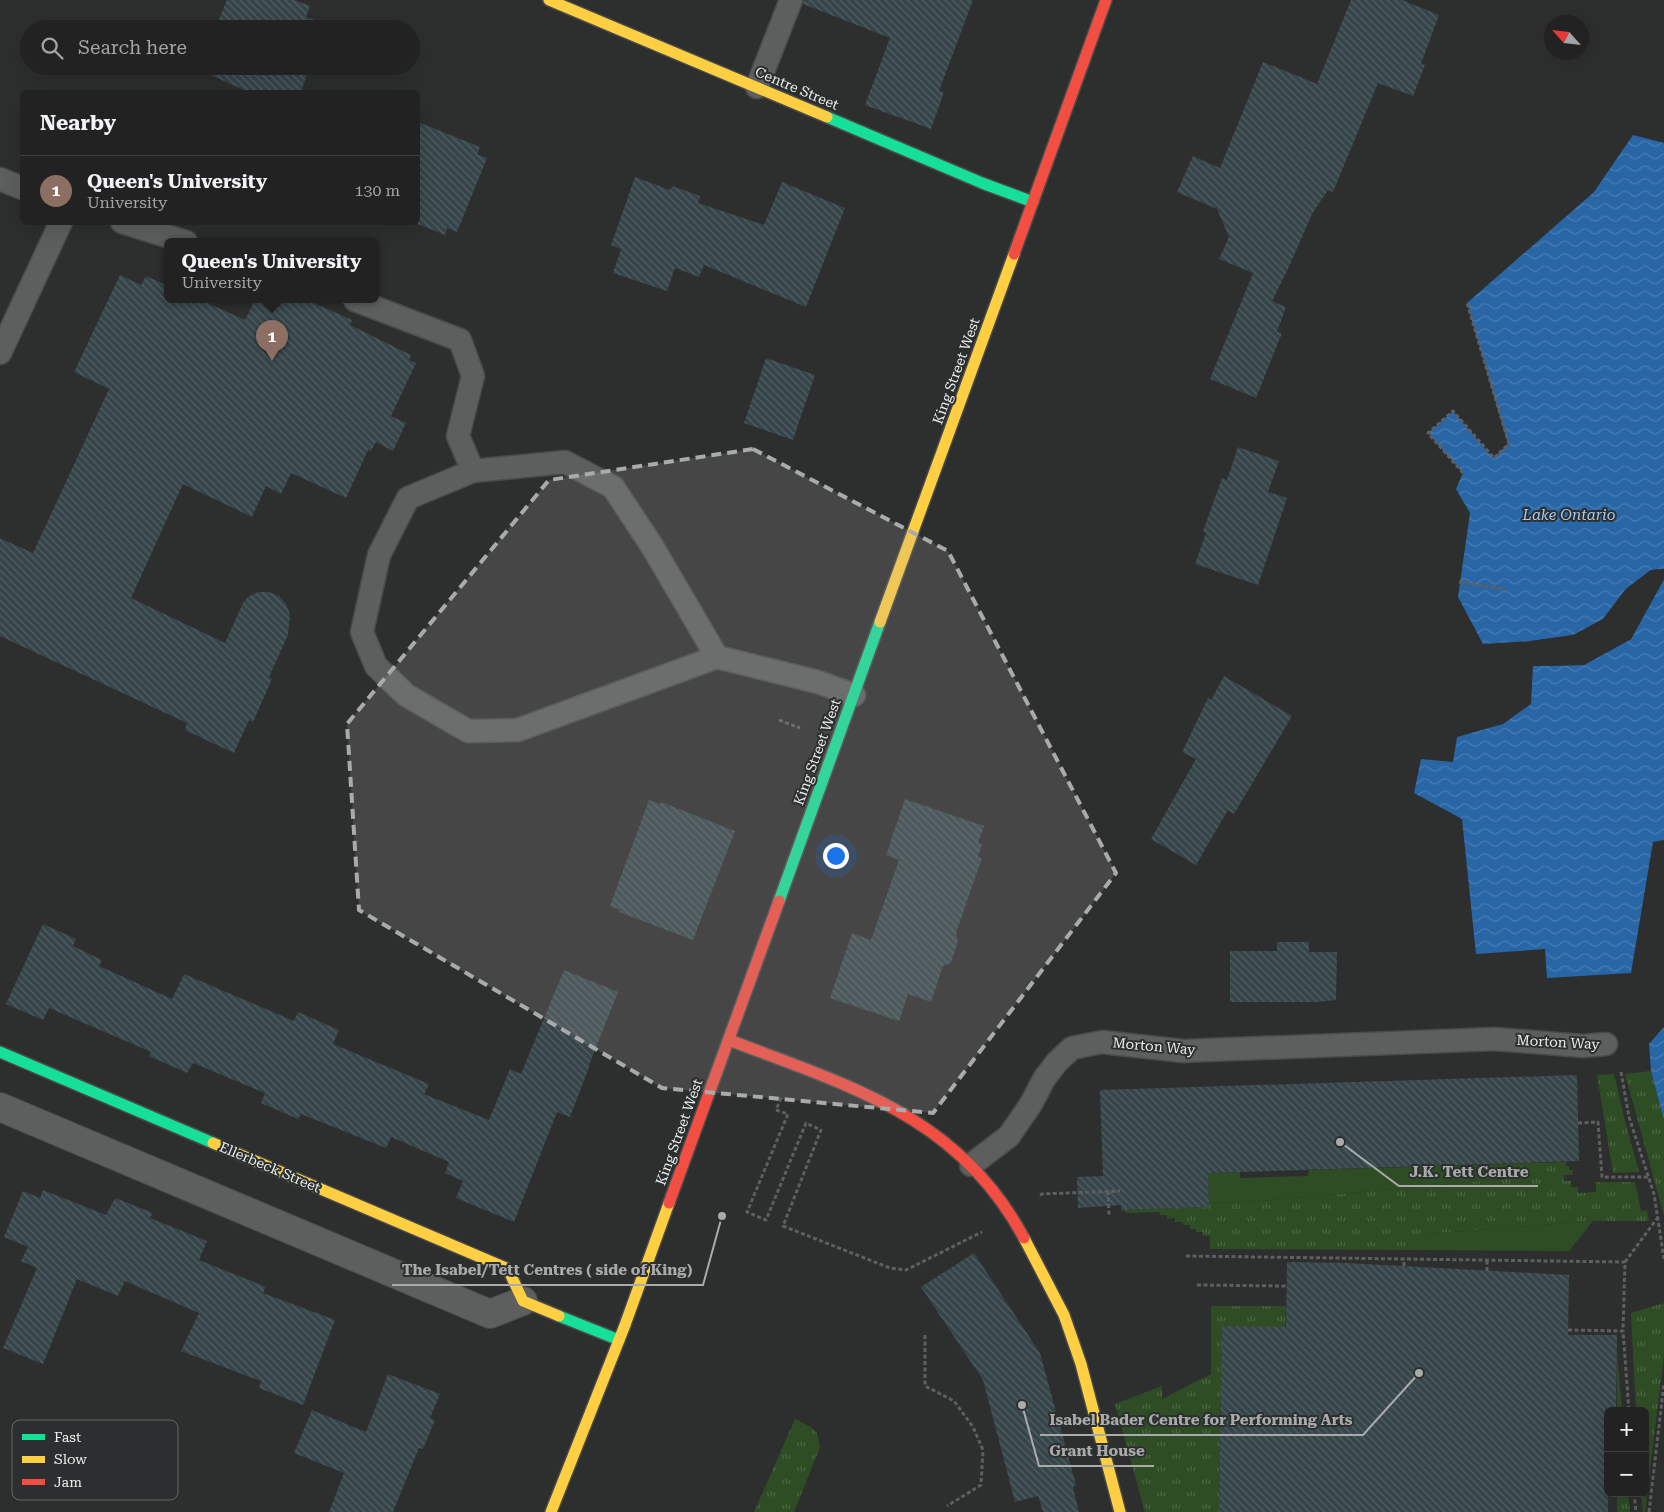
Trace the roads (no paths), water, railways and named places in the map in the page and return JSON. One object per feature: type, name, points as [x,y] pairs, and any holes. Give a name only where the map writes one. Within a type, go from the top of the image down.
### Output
[{"type":"street","name":"Centre Street","points":[[549,0],[982,184],[1033,202]]},
{"type":"street","name":"King Street West","points":[[551,1512],[619,1340],[1106,0]]},
{"type":"street","points":[[729,1040],[850,1086],[893,1106],[925,1126],[971,1165],[1011,1214],[1064,1316],[1081,1364],[1120,1512]]},
{"type":"street","name":"Ellerbeck Street","points":[[0,1052],[508,1269],[523,1300]]},
{"type":"street","points":[[0,1107],[490,1314],[523,1300],[619,1340]]},
{"type":"lane","points":[[757,88],[791,0]]},
{"type":"lane","points":[[0,179],[20,187]]},
{"type":"lane","points":[[0,353],[60,225]]},
{"type":"lane","points":[[132,225],[173,238]]},
{"type":"lane","points":[[363,303],[460,340],[473,376],[458,436],[473,471]]},
{"type":"lane","points":[[717,657],[652,546],[613,487],[565,462],[473,471],[408,498],[379,555],[362,632],[376,666],[406,695],[468,731],[518,730],[717,657],[818,682],[854,695]]},
{"type":"lane","name":"Morton Way","points":[[971,1165],[1009,1136],[1032,1104],[1044,1079],[1057,1062],[1072,1048],[1102,1042],[1182,1051],[1495,1039],[1583,1046],[1606,1044]]},
{"type":"water","name":"Lake Ontario","points":[[1633,135],[1664,143],[1664,569],[1651,570],[1627,588],[1603,619],[1573,635],[1531,641],[1483,644],[1458,597],[1470,513],[1456,489],[1463,473],[1428,433],[1453,411],[1493,458],[1508,444],[1467,303],[1594,192]]},
{"type":"water","points":[[1664,579],[1664,840],[1653,842],[1631,973],[1547,978],[1545,949],[1476,954],[1462,819],[1414,793],[1421,759],[1453,762],[1457,737],[1503,724],[1531,704],[1533,666],[1584,665],[1631,639]]},
{"type":"water","points":[[1664,1027],[1664,1120],[1651,1071],[1649,1044]]},
{"type":"place","name":"Queen's University","points":[[272,361]]},
{"type":"place","name":"J.K. Tett Centre","points":[[1340,1142]]},
{"type":"place","name":"The Isabel/Tett Centres ( side of King)","points":[[722,1216]]},
{"type":"place","name":"Isabel Bader Centre for Performing Arts","points":[[1419,1373]]},
{"type":"place","name":"Grant House","points":[[1022,1405]]}]
